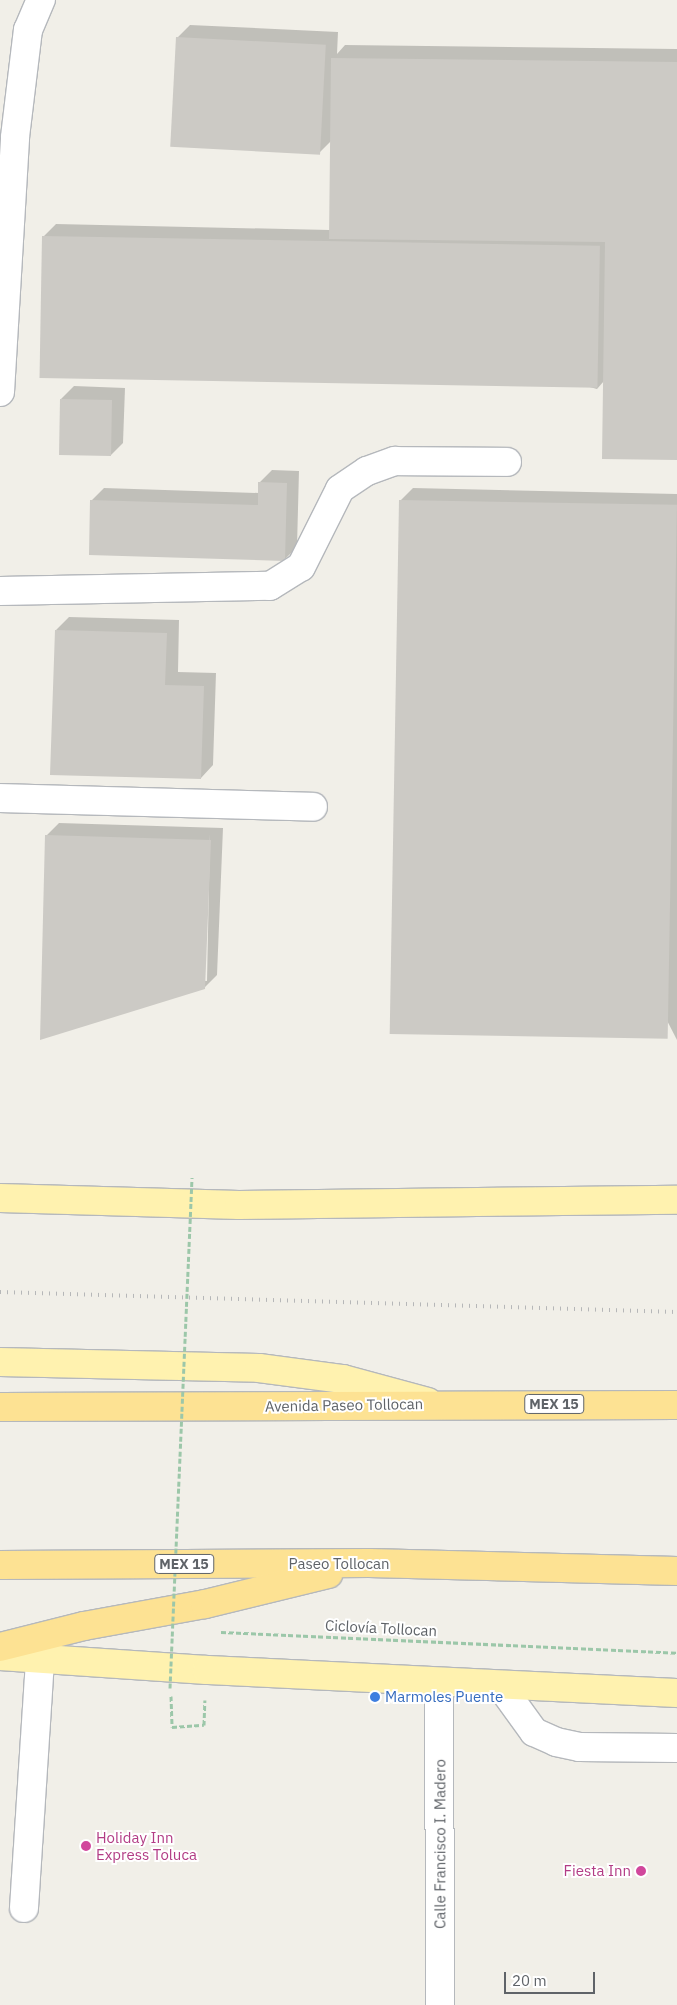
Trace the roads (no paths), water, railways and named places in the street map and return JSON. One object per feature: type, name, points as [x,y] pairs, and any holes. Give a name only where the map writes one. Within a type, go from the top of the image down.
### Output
[{"type":"highway","name":"MEX 15","points":[[432,1403],[677,1405]]},
{"type":"highway","name":"Avenida Paseo Tollocan","points":[[0,1408],[432,1403]]},
{"type":"highway","name":"Paseo Tollocan","points":[[0,1565],[368,1563],[677,1571]]},
{"type":"highway","points":[[0,1647],[84,1626],[205,1604],[368,1563]]},
{"type":"main road","points":[[0,1198],[239,1205],[677,1200]]},
{"type":"main road","name":"Avenida Paseo Tollocan","points":[[0,1362],[259,1368],[343,1379],[432,1403]]},
{"type":"main road","points":[[0,1656],[439,1682],[677,1693]]},
{"type":"street","points":[[0,392],[7,137],[28,30],[41,0]]},
{"type":"street","points":[[0,591],[270,586],[302,567],[340,490],[367,471],[395,460],[507,462]]},
{"type":"street","points":[[0,798],[313,807]]},
{"type":"street","points":[[24,1908],[40,1658]]},
{"type":"street","name":"Calle Francisco I. Madero","points":[[439,1682],[440,2005]]},
{"type":"street","points":[[500,1685],[534,1732],[556,1742],[579,1747],[677,1748]]},
{"type":"railway","points":[[0,1292],[677,1312]]},
{"type":"place","name":"Marmoles Puente","points":[[375,1697]]},
{"type":"place","name":"Holiday Inn Express Toluca","points":[[86,1846]]},
{"type":"place","name":"Fiesta Inn","points":[[641,1871]]}]
